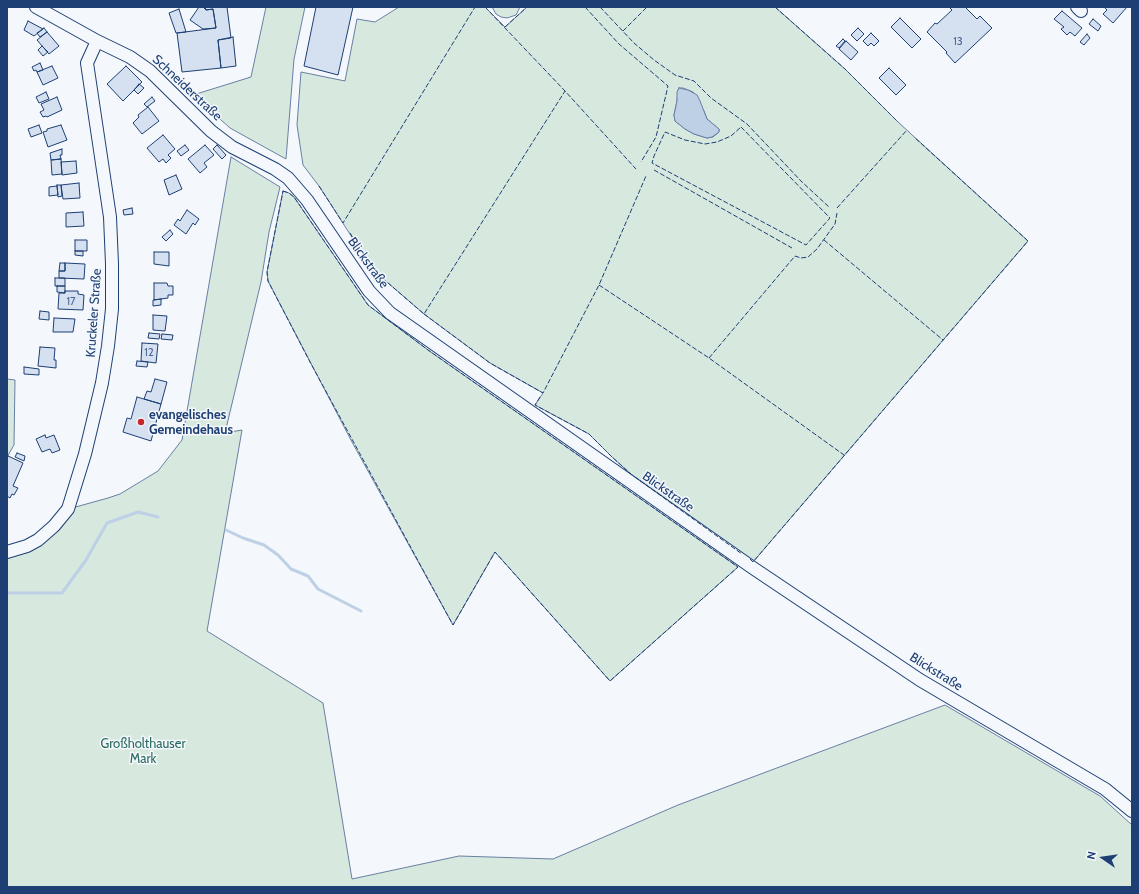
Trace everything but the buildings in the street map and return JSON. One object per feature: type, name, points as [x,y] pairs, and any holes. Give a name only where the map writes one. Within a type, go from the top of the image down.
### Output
[{"type":"street","name":"Schneiderstraße","points":[[36,7],[97,41],[130,57],[150,70],[211,131],[232,148]]},
{"type":"street","name":"Kruckeler Straße","points":[[7,552],[27,546],[38,540],[54,526],[68,509],[85,454],[102,383],[112,309],[112,264],[110,217],[87,63],[97,41]]},
{"type":"street","name":"Blickstraße","points":[[232,148],[288,178],[300,190],[369,291],[390,313],[772,581],[920,680],[1105,789],[1132,811]]},
{"type":"green space","points":[[266,7],[305,7],[294,59],[286,159],[230,128],[193,95],[251,77]]},
{"type":"green space","points":[[399,7],[485,7],[505,27],[527,7],[775,7],[845,69],[898,122],[1028,241],[753,562],[632,475],[589,434],[535,405],[543,393],[490,363],[424,314],[373,270],[319,186],[303,165],[297,125],[301,72],[345,81],[357,19],[375,22]],"holes":[[[679,88],[693,92],[707,119],[719,129],[719,132],[713,137],[707,138],[694,134],[675,121],[674,115],[678,90]]]},
{"type":"green space","points":[[492,7],[520,7],[516,15],[507,18],[496,14]]},
{"type":"green space","name":"Großholthauser Mark","points":[[231,157],[280,187],[269,232],[261,282],[225,433],[242,430],[207,631],[323,703],[352,879],[459,856],[553,859],[678,805],[945,705],[1100,796],[1132,825],[1132,887],[7,887],[7,555],[72,508],[120,494],[158,471],[182,440]]},
{"type":"green space","points":[[283,191],[294,197],[368,305],[428,350],[738,567],[610,681],[495,552],[453,625],[352,442],[268,281],[267,272]]},
{"type":"green space","points":[[7,379],[15,380],[14,445],[7,457]]},
{"type":"water","points":[[679,88],[688,90],[697,95],[707,119],[719,129],[719,132],[712,137],[707,138],[694,134],[675,121],[674,115],[677,92]]},
{"type":"waterway","points":[[7,593],[62,593],[86,560],[107,523],[138,512],[158,517]]},
{"type":"waterway","points":[[226,530],[264,545],[278,555],[291,569],[308,576],[318,589],[361,611]]},
{"type":"fence","points":[[319,186],[343,223],[475,7]]},
{"type":"fence","points":[[485,7],[565,91],[636,169]]},
{"type":"fence","points":[[505,27],[527,7]]},
{"type":"fence","points":[[585,7],[619,44],[668,86],[656,137],[641,162]]},
{"type":"fence","points":[[600,7],[634,43],[654,60],[675,75],[694,81],[711,98],[747,124],[801,181],[829,207]]},
{"type":"fence","points":[[623,31],[647,7]]},
{"type":"fence","points":[[775,7],[845,69],[898,122]]},
{"type":"fence","points":[[350,233],[373,270],[424,314],[565,91]]},
{"type":"fence","points":[[741,127],[830,218],[806,245],[652,163],[665,132],[685,140],[705,144],[717,142],[731,136],[741,127]]},
{"type":"fence","points":[[837,208],[907,130]]},
{"type":"fence","points":[[750,559],[753,562],[1028,241],[914,137]]},
{"type":"fence","points":[[654,170],[792,248]]},
{"type":"fence","points":[[424,314],[490,363],[543,393],[599,285],[646,176]]},
{"type":"fence","points":[[283,191],[294,197],[368,305],[428,350],[738,567],[610,681],[495,552],[453,625],[310,362],[268,281],[267,272],[283,191]]},
{"type":"fence","points":[[709,358],[795,256],[801,258],[808,257],[817,249],[835,224],[837,213]]},
{"type":"fence","points":[[824,240],[943,340]]},
{"type":"fence","points":[[599,285],[709,358],[844,455]]},
{"type":"fence","points":[[540,397],[535,405],[589,434],[632,475],[742,554]]},
{"type":"place","name":"evangelisches Gemeindehaus","points":[[141,422]]}]
